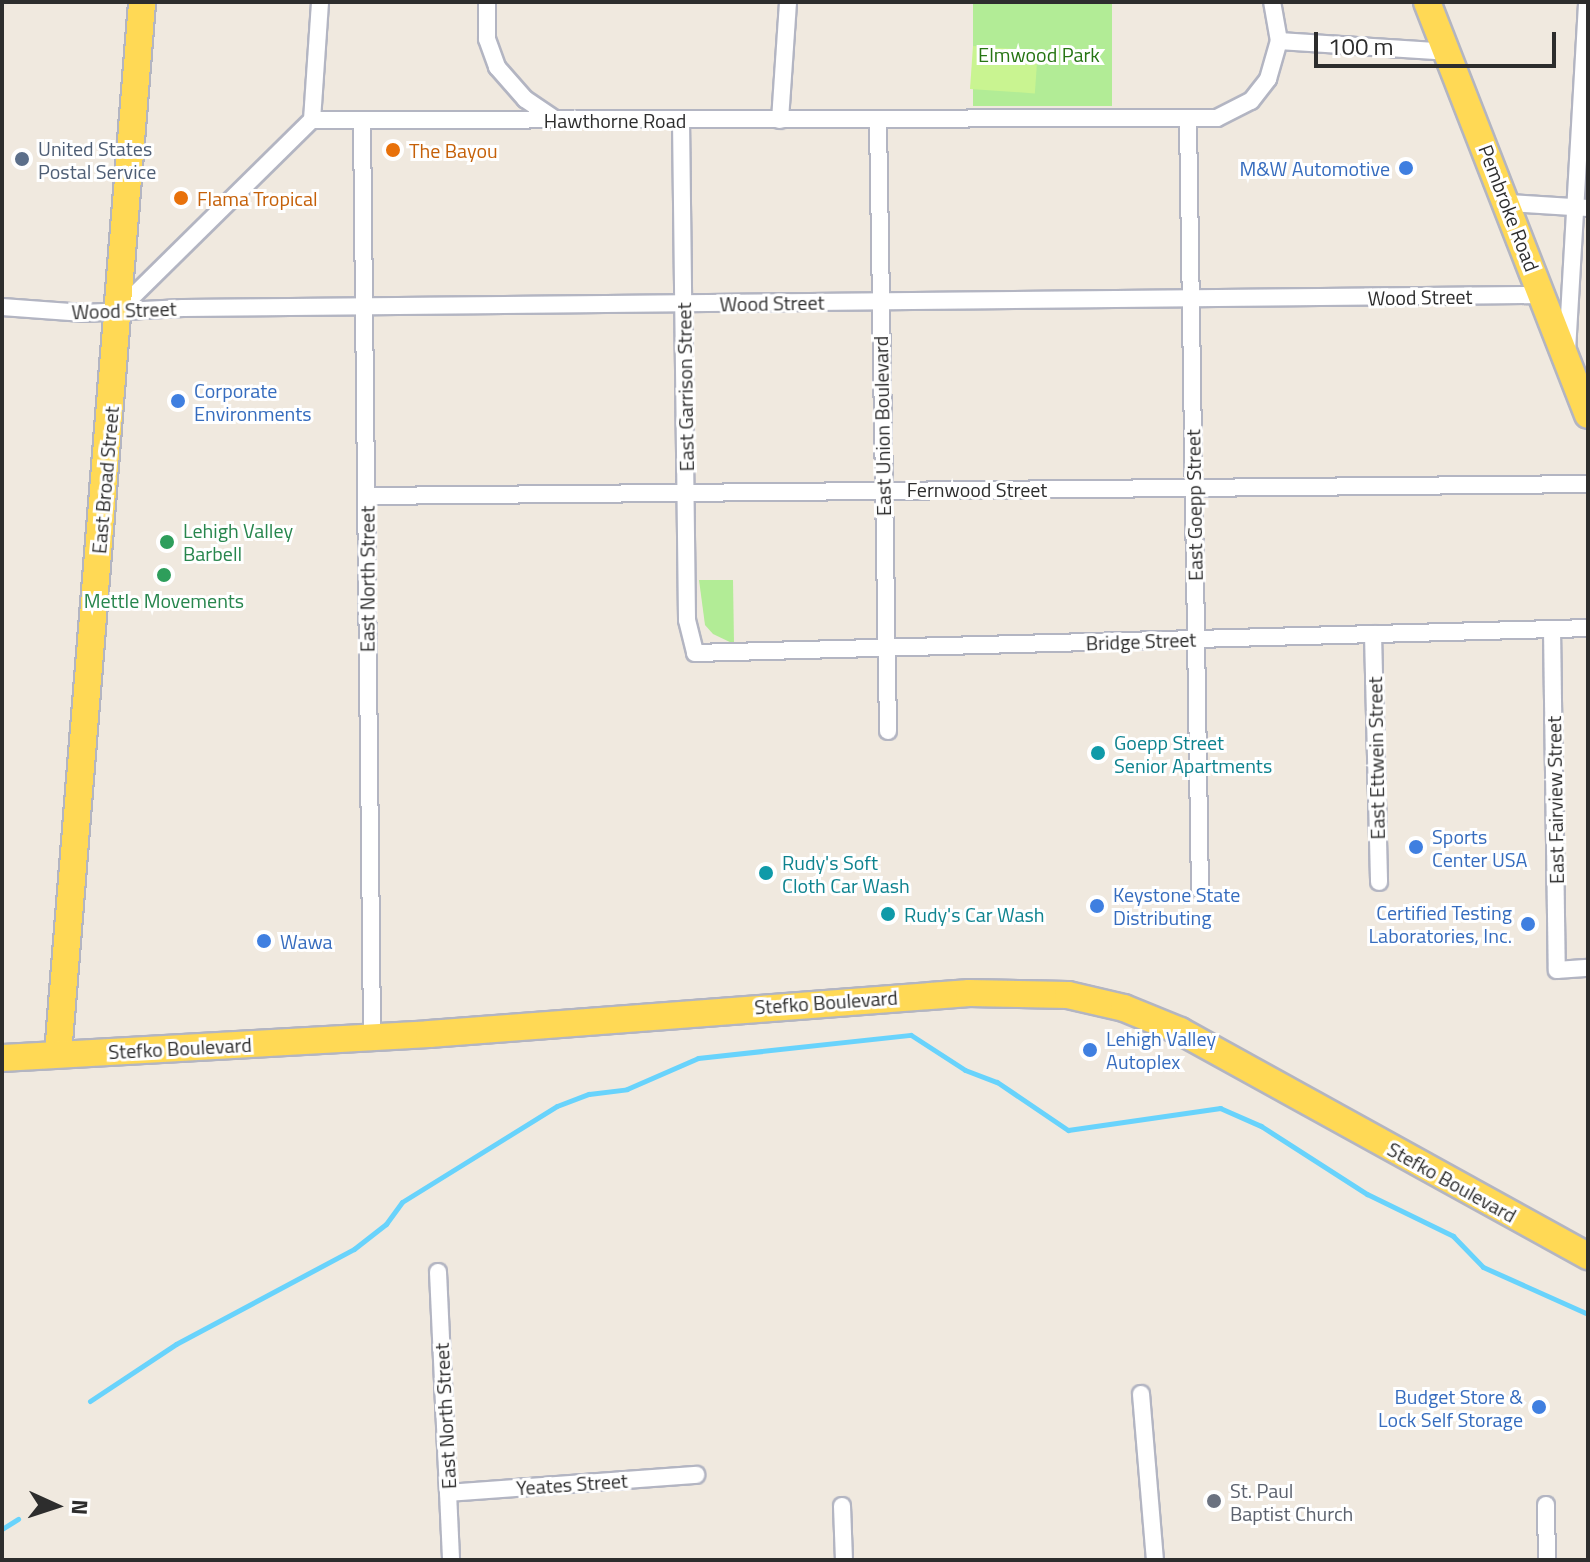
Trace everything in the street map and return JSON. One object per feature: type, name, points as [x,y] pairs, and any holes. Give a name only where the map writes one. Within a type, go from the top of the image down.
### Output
[{"type":"main road","name":"East Broad Street","points":[[58,1054],[142,2]]},
{"type":"main road","name":"Pembroke Road","points":[[1427,2],[1509,203],[1588,415]]},
{"type":"main road","name":"Stefko Boulevard","points":[[2,1058],[372,1037],[981,992],[1068,995],[1124,1008],[1180,1031],[1588,1256]]},
{"type":"street","points":[[119,310],[312,120],[320,2]]},
{"type":"street","points":[[487,2],[487,39],[497,67],[525,99],[557,121]]},
{"type":"street","points":[[780,120],[788,2]]},
{"type":"street","points":[[1272,2],[1279,41],[1447,52]]},
{"type":"street","points":[[1566,353],[1581,208],[1587,2]]},
{"type":"street","name":"Hawthorne Road","points":[[312,120],[1217,118],[1251,101],[1268,79],[1279,41]]},
{"type":"street","name":"East Garrison Street","points":[[681,120],[687,620],[695,653]]},
{"type":"street","name":"East Goepp Street","points":[[1188,120],[1200,890]]},
{"type":"street","name":"East Union Boulevard","points":[[878,121],[888,731]]},
{"type":"street","name":"East North Street","points":[[362,122],[372,1037]]},
{"type":"street","points":[[1509,203],[1581,208]]},
{"type":"street","name":"Wood Street","points":[[2,307],[84,313],[364,306],[1542,295]]},
{"type":"street","name":"Fernwood Street","points":[[366,496],[1588,484]]},
{"type":"street","name":"Bridge Street","points":[[695,653],[1588,628]]},
{"type":"street","name":"East Fairview Street","points":[[1552,629],[1557,970],[1588,968]]},
{"type":"street","name":"East Ettwein Street","points":[[1373,634],[1379,882]]},
{"type":"street","name":"East North Street","points":[[438,1272],[451,1560]]},
{"type":"street","points":[[1141,1394],[1155,1560]]},
{"type":"street","name":"Yeates Street","points":[[448,1493],[696,1475]]},
{"type":"street","points":[[1546,1505],[1547,1560]]},
{"type":"street","points":[[842,1506],[844,1560]]},
{"type":"green space","name":"Elmwood Park","points":[[973,2],[1112,2],[1112,106],[973,106]]},
{"type":"green space","points":[[973,46],[1038,51],[1035,93],[970,89]]},
{"type":"green space","points":[[699,580],[733,580],[734,644],[713,634],[705,625]]},
{"type":"waterway","points":[[90,1401],[176,1344],[354,1249],[386,1224],[402,1202],[557,1106],[589,1094],[627,1089],[698,1058],[911,1035],[965,1070],[997,1082],[1068,1130],[1220,1108],[1261,1126],[1367,1194],[1453,1236],[1483,1267],[1588,1314]]},
{"type":"waterway","points":[[2,1529],[18,1519]]},
{"type":"place","name":"The Bayou","points":[[393,150]]},
{"type":"place","name":"United States Postal Service","points":[[22,159]]},
{"type":"place","name":"M&W Automotive","points":[[1406,168]]},
{"type":"place","name":"Flama Tropical","points":[[181,198]]},
{"type":"place","name":"Corporate Environments","points":[[178,401]]},
{"type":"place","name":"Lehigh Valley Barbell","points":[[167,542]]},
{"type":"place","name":"Mettle Movements","points":[[164,575]]},
{"type":"place","name":"Goepp Street Senior Apartments","points":[[1098,753]]},
{"type":"place","name":"Sports Center USA","points":[[1416,847]]},
{"type":"place","name":"Rudy's Soft Cloth Car Wash","points":[[766,873]]},
{"type":"place","name":"Keystone State Distributing","points":[[1097,906]]},
{"type":"place","name":"Rudy's Car Wash","points":[[888,914]]},
{"type":"place","name":"Certified Testing Laboratories, Inc.","points":[[1528,924]]},
{"type":"place","name":"Wawa","points":[[264,941]]},
{"type":"place","name":"Lehigh Valley Autoplex","points":[[1090,1050]]},
{"type":"place","name":"Budget Store & Lock Self Storage","points":[[1539,1407]]},
{"type":"place","name":"St. Paul Baptist Church","points":[[1214,1501]]}]
